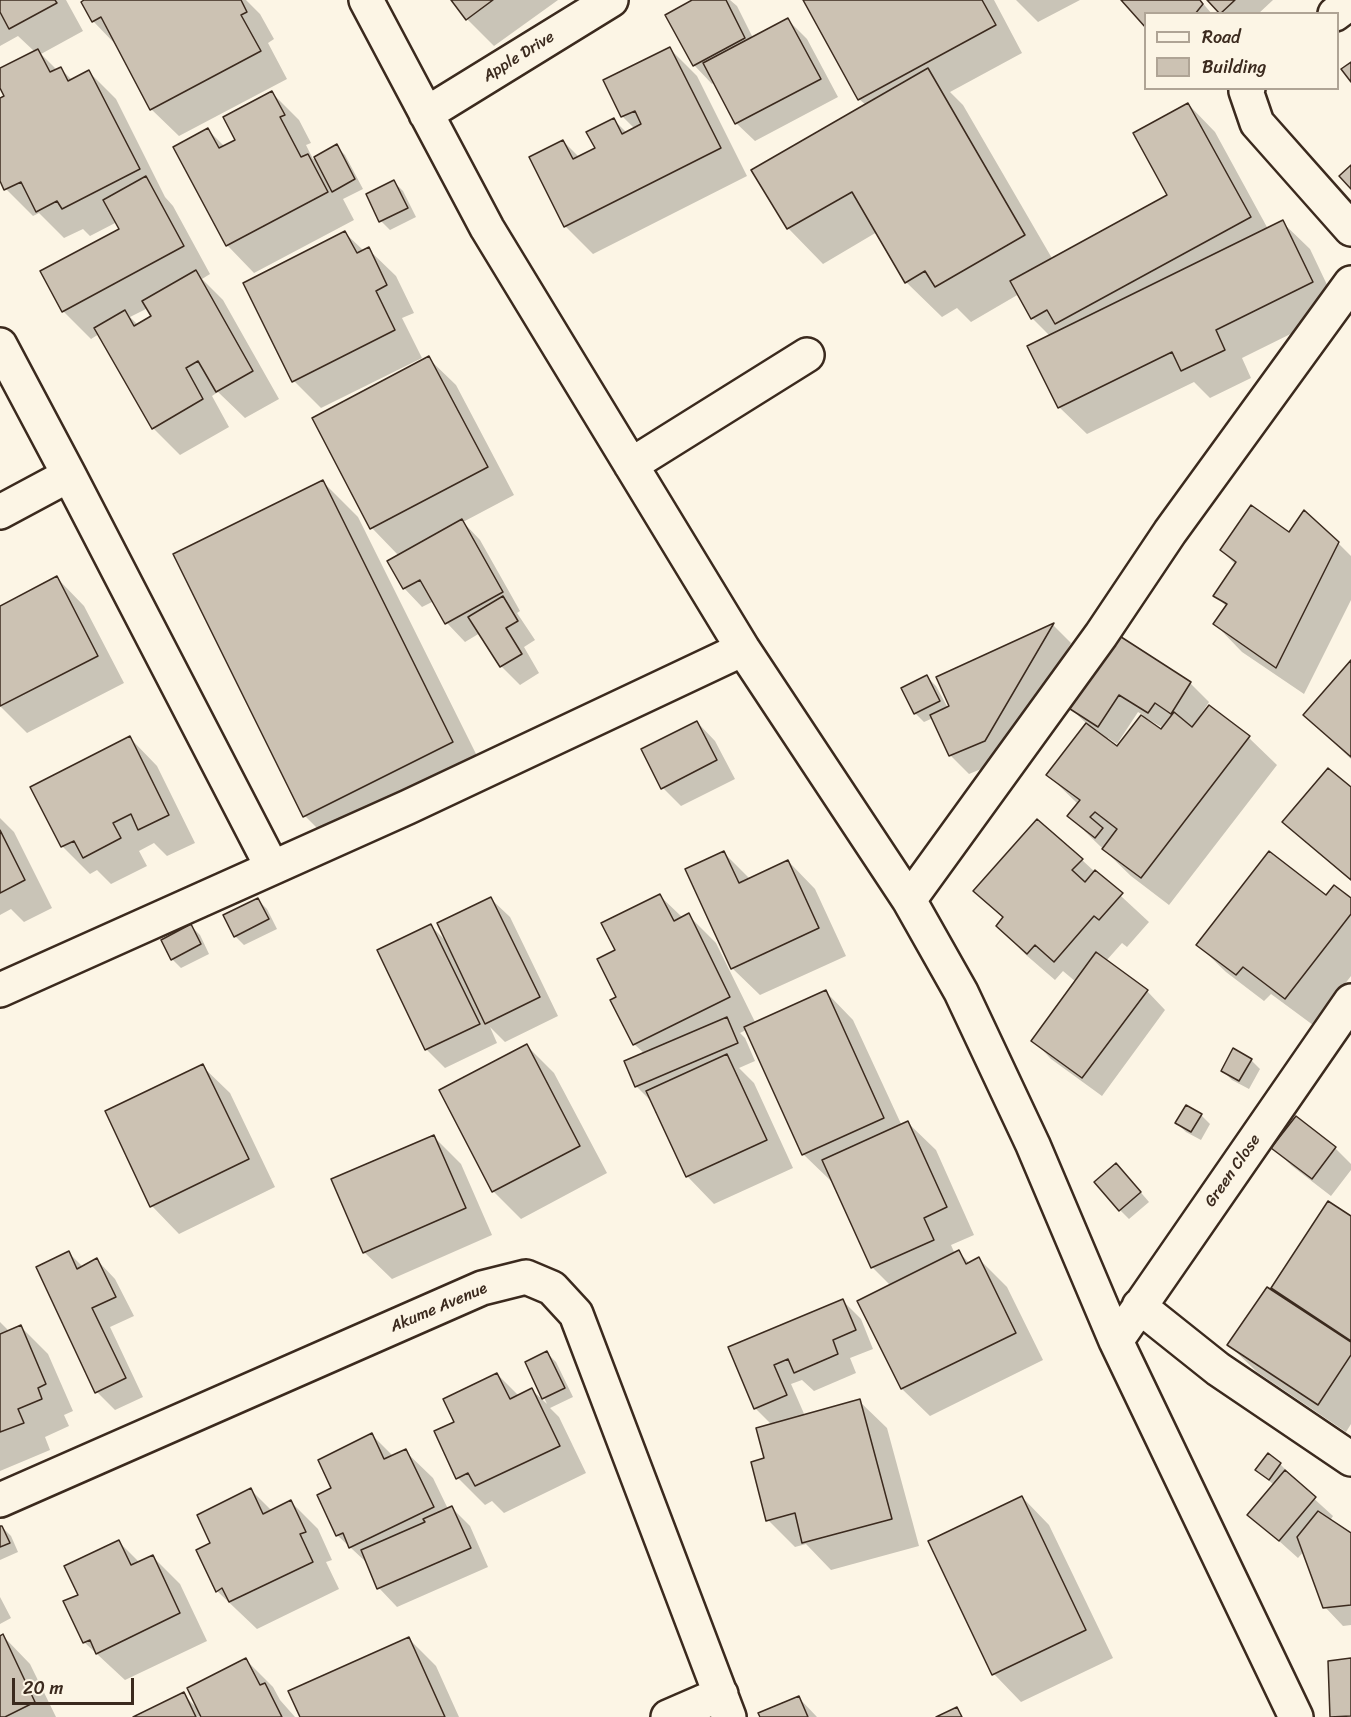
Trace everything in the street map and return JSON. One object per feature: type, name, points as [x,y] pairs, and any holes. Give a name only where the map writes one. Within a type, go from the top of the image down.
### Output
[{"type":"street","points":[[366,0],[488,228],[743,649],[909,900],[961,992],[1033,1145],[1116,1341],[1296,1717]]},
{"type":"street","name":"Apple Drive","points":[[426,114],[611,0]]},
{"type":"street","points":[[1338,12],[1351,2]]},
{"type":"street","points":[[1247,90],[1257,123],[1351,229]]},
{"type":"street","points":[[909,900],[1101,635],[1170,532],[1351,283]]},
{"type":"street","points":[[0,345],[272,867]]},
{"type":"street","points":[[631,465],[807,355]]},
{"type":"street","points":[[0,512],[69,475]]},
{"type":"street","points":[[0,990],[408,807],[743,649]]},
{"type":"street","name":"Green Close","points":[[1116,1341],[1351,1001]]},
{"type":"street","name":"Akume Avenue","points":[[0,1500],[482,1288],[526,1277],[552,1288],[576,1314],[725,1705]]},
{"type":"street","points":[[1139,1306],[1218,1369],[1351,1459]]},
{"type":"street","points":[[668,1717],[725,1705]]},
{"type":"building","points":[[0,0],[55,0],[57,3],[9,29],[0,12]]},
{"type":"building","points":[[84,0],[241,0],[247,12],[241,15],[261,51],[150,110],[101,17],[92,22],[81,2]]},
{"type":"building","points":[[451,0],[493,0],[466,20]]},
{"type":"building","points":[[692,0],[726,0],[745,38],[693,66],[665,15]]},
{"type":"building","points":[[803,0],[982,0],[996,25],[858,100]]},
{"type":"building","points":[[1121,0],[1200,0],[1203,4],[1197,12],[1144,12],[1144,26]]},
{"type":"building","points":[[1207,0],[1235,0],[1222,12],[1218,12]]},
{"type":"building","points":[[788,18],[821,79],[735,124],[703,63]]},
{"type":"building","points":[[670,47],[721,148],[564,227],[529,157],[563,140],[573,159],[595,148],[586,132],[614,118],[622,134],[641,124],[635,111],[621,117],[603,80]]},
{"type":"building","points":[[38,49],[50,72],[61,67],[68,81],[89,70],[140,169],[62,209],[57,201],[36,212],[21,182],[4,190],[0,181],[0,98],[4,96],[0,88],[0,68]]},
{"type":"building","points":[[1351,62],[1351,82],[1341,69]]},
{"type":"building","points":[[928,68],[1025,235],[935,287],[925,271],[905,283],[852,192],[787,229],[751,170]]},
{"type":"building","points":[[272,91],[285,115],[280,117],[301,157],[308,154],[328,192],[226,246],[173,147],[208,128],[219,148],[235,140],[223,117]]},
{"type":"building","points":[[1188,103],[1251,217],[1055,324],[1047,310],[1031,319],[1010,281],[1167,195],[1133,133]]},
{"type":"building","points":[[337,144],[355,179],[332,192],[314,157]]},
{"type":"building","points":[[1351,165],[1351,189],[1339,176]]},
{"type":"building","points":[[146,176],[184,246],[62,312],[40,271],[119,229],[103,200]]},
{"type":"building","points":[[394,180],[408,208],[379,222],[366,194]]},
{"type":"building","points":[[1283,220],[1313,282],[1216,330],[1225,350],[1181,371],[1172,352],[1058,408],[1027,346]]},
{"type":"building","points":[[345,231],[357,253],[369,247],[387,285],[376,291],[395,330],[292,382],[243,283]]},
{"type":"building","points":[[196,270],[253,371],[216,392],[198,361],[186,368],[203,399],[152,429],[94,328],[125,310],[134,326],[151,316],[142,301]]},
{"type":"building","points":[[429,356],[488,467],[370,529],[312,418]]},
{"type":"building","points":[[323,480],[453,742],[303,817],[173,554]]},
{"type":"building","points":[[1251,505],[1289,532],[1304,510],[1339,542],[1276,668],[1213,624],[1227,604],[1213,596],[1236,562],[1220,550]]},
{"type":"building","points":[[462,519],[503,592],[445,624],[420,580],[403,589],[387,561]]},
{"type":"building","points":[[57,576],[98,656],[0,706],[0,606]]},
{"type":"building","points":[[503,596],[518,621],[506,628],[522,654],[500,667],[468,617]]},
{"type":"building","points":[[1054,623],[985,741],[949,756],[930,715],[949,706],[936,677]]},
{"type":"building","points":[[1115,633],[1191,682],[1171,714],[1155,703],[1148,713],[1119,695],[1098,727],[1067,707]]},
{"type":"building","points":[[1351,660],[1351,757],[1303,715]]},
{"type":"building","points":[[927,675],[940,701],[914,714],[901,688]]},
{"type":"building","points":[[1209,705],[1250,736],[1141,878],[1102,849],[1117,829],[1095,812],[1090,817],[1103,828],[1095,838],[1067,816],[1080,800],[1046,775],[1086,723],[1117,746],[1141,715],[1161,729],[1174,712],[1192,727]]},
{"type":"building","points":[[697,721],[717,760],[661,789],[641,749]]},
{"type":"building","points":[[130,736],[169,815],[138,830],[131,814],[113,823],[121,838],[83,858],[74,841],[61,847],[30,787]]},
{"type":"building","points":[[1328,768],[1351,787],[1351,880],[1282,822]]},
{"type":"building","points":[[1037,819],[1083,859],[1072,870],[1085,882],[1095,870],[1123,893],[1099,920],[1094,916],[1054,962],[1035,945],[1027,954],[996,926],[1003,917],[973,891]]},
{"type":"building","points":[[0,830],[25,880],[0,893]]},
{"type":"building","points":[[724,851],[739,883],[788,860],[819,928],[731,969],[685,869]]},
{"type":"building","points":[[1269,851],[1326,895],[1334,885],[1351,898],[1351,914],[1285,999],[1243,967],[1236,975],[1196,945]]},
{"type":"building","points":[[660,894],[674,921],[689,913],[730,997],[633,1045],[610,1000],[616,997],[597,959],[615,950],[601,923]]},
{"type":"building","points":[[491,897],[540,997],[485,1024],[437,923]]},
{"type":"building","points":[[258,898],[269,919],[234,937],[223,915]]},
{"type":"building","points":[[191,924],[201,944],[171,960],[161,940]]},
{"type":"building","points":[[431,924],[480,1024],[425,1050],[377,950]]},
{"type":"building","points":[[1096,952],[1148,990],[1082,1078],[1031,1041]]},
{"type":"building","points":[[826,990],[884,1118],[802,1155],[744,1027]]},
{"type":"building","points":[[727,1017],[738,1043],[635,1087],[624,1061]]},
{"type":"building","points":[[527,1044],[580,1146],[492,1192],[439,1090]]},
{"type":"building","points":[[1233,1048],[1252,1059],[1239,1081],[1221,1071]]},
{"type":"building","points":[[727,1054],[767,1140],[686,1177],[646,1091]]},
{"type":"building","points":[[203,1064],[249,1159],[150,1207],[105,1111]]},
{"type":"building","points":[[1186,1105],[1202,1114],[1191,1132],[1175,1123]]},
{"type":"building","points":[[1296,1116],[1336,1147],[1312,1179],[1271,1148]]},
{"type":"building","points":[[908,1121],[947,1207],[924,1218],[934,1240],[871,1268],[822,1160]]},
{"type":"building","points":[[434,1135],[466,1208],[363,1253],[331,1179]]},
{"type":"building","points":[[1116,1163],[1141,1192],[1119,1211],[1094,1182]]},
{"type":"building","points":[[1328,1201],[1351,1216],[1351,1341],[1271,1288]]},
{"type":"building","points":[[959,1250],[966,1264],[979,1257],[1016,1333],[901,1389],[857,1301]]},
{"type":"building","points":[[69,1251],[77,1269],[97,1258],[116,1297],[92,1308],[126,1378],[95,1393],[36,1267]]},
{"type":"building","points":[[1267,1287],[1351,1342],[1351,1355],[1318,1405],[1227,1345]]},
{"type":"building","points":[[843,1299],[856,1330],[833,1340],[838,1354],[794,1373],[788,1359],[774,1365],[787,1395],[754,1409],[728,1347]]},
{"type":"building","points":[[21,1325],[46,1384],[38,1388],[42,1399],[18,1409],[24,1423],[0,1432],[0,1334]]},
{"type":"building","points":[[547,1351],[565,1388],[542,1399],[525,1362]]},
{"type":"building","points":[[497,1373],[510,1399],[532,1388],[560,1446],[475,1486],[468,1473],[456,1479],[434,1431],[454,1422],[443,1399]]},
{"type":"building","points":[[860,1399],[892,1519],[802,1543],[795,1513],[766,1521],[751,1462],[764,1458],[756,1428]]},
{"type":"building","points":[[372,1433],[384,1459],[406,1449],[434,1507],[349,1548],[343,1533],[336,1536],[317,1495],[331,1488],[318,1460]]},
{"type":"building","points":[[1268,1453],[1281,1463],[1269,1480],[1255,1470]]},
{"type":"building","points":[[1285,1470],[1316,1497],[1279,1541],[1247,1515]]},
{"type":"building","points":[[251,1488],[263,1514],[291,1500],[306,1532],[300,1534],[313,1562],[229,1602],[222,1588],[216,1592],[196,1550],[210,1543],[197,1515]]},
{"type":"building","points":[[1022,1496],[1086,1630],[992,1675],[928,1541]]},
{"type":"building","points":[[452,1506],[471,1548],[377,1589],[361,1550],[425,1522],[423,1519]]},
{"type":"building","points":[[1318,1511],[1351,1533],[1351,1605],[1323,1608],[1297,1537]]},
{"type":"building","points":[[0,1526],[10,1543],[0,1547]]},
{"type":"building","points":[[119,1540],[131,1565],[153,1555],[180,1613],[96,1654],[90,1640],[83,1643],[63,1601],[78,1595],[64,1566]]},
{"type":"building","points":[[3,1634],[35,1702],[5,1717],[0,1717],[0,1636]]},
{"type":"building","points":[[409,1637],[445,1717],[300,1717],[288,1691]]},
{"type":"building","points":[[246,1658],[260,1685],[265,1683],[282,1717],[201,1717],[187,1688]]},
{"type":"building","points":[[1351,1658],[1351,1716],[1330,1717],[1328,1661]]},
{"type":"building","points":[[184,1692],[196,1717],[133,1717]]},
{"type":"building","points":[[799,1696],[808,1717],[760,1717],[758,1713]]},
{"type":"building","points":[[957,1707],[962,1717],[936,1717]]}]
